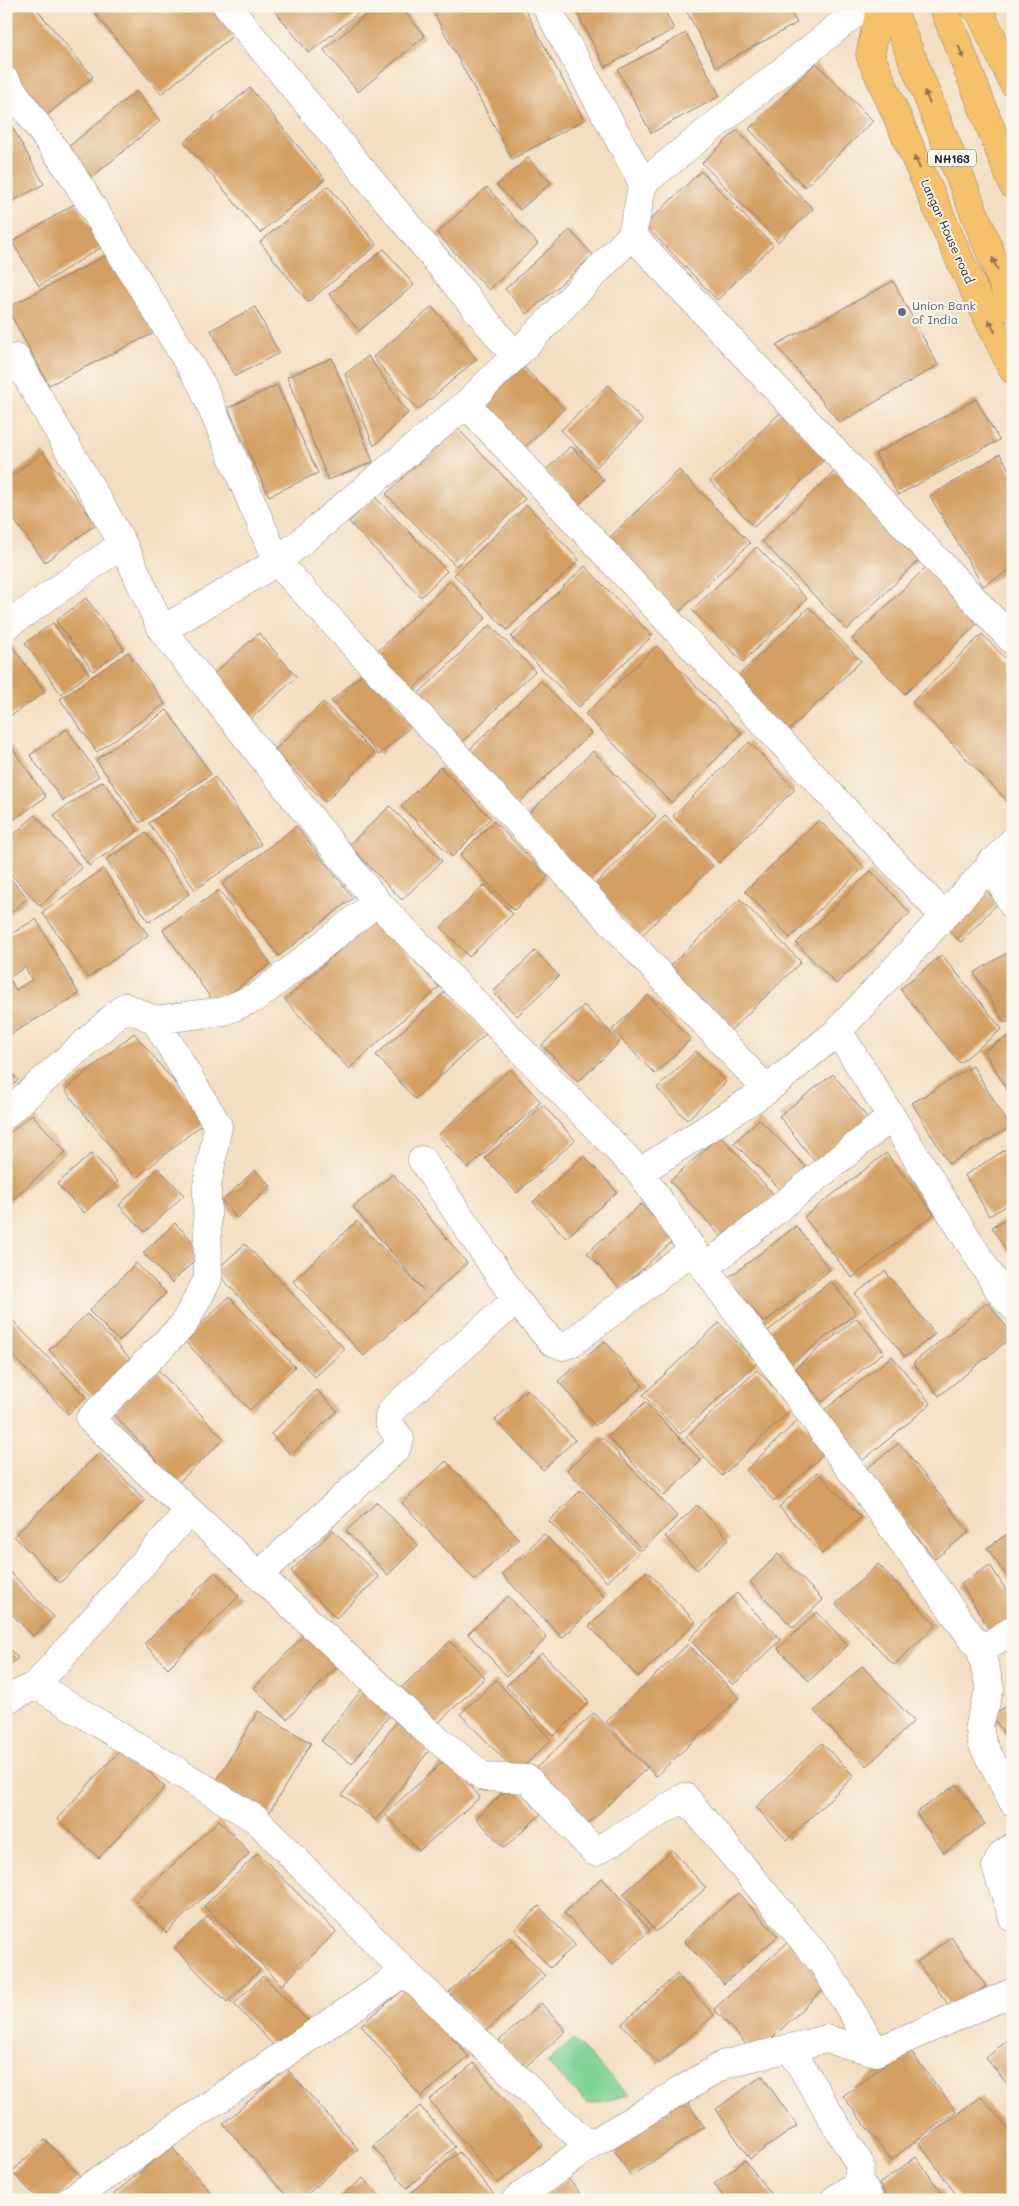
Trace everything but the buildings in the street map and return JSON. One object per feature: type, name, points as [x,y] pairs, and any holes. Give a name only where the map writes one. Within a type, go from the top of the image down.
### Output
[{"type":"main road","name":"Langar House road","points":[[881,6],[870,55],[962,265],[1013,370]]},
{"type":"main road","name":"NH163","points":[[891,6],[1013,309]]},
{"type":"main road","points":[[944,6],[1013,185]]},
{"type":"main road","points":[[974,6],[980,12],[1013,83]]},
{"type":"street","points":[[227,6],[516,356]]},
{"type":"street","points":[[546,6],[643,183]]},
{"type":"street","points":[[162,630],[277,562],[466,404],[516,356],[632,236],[643,183],[864,6]]},
{"type":"street","points":[[6,81],[72,174],[202,385],[277,562],[767,1090]]},
{"type":"street","points":[[632,236],[1013,641]]},
{"type":"street","points":[[6,364],[16,358],[123,544],[162,630],[377,902],[640,1172],[699,1259],[980,1647],[990,1688],[979,1725],[982,1743],[1013,1802]]},
{"type":"street","points":[[466,404],[943,915]]},
{"type":"street","points":[[6,626],[123,544]]},
{"type":"street","points":[[640,1172],[767,1090],[838,1031],[990,863],[1013,841]]},
{"type":"street","points":[[990,863],[1013,904]]},
{"type":"street","points":[[6,1114],[124,1007],[155,1020],[224,1011],[257,997],[377,902]]},
{"type":"street","points":[[155,1020],[218,1126],[207,1186],[208,1279],[184,1324],[90,1419],[426,1730],[484,1777],[528,1779],[595,1852],[685,1796],[823,1964],[876,2052]]},
{"type":"street","points":[[838,1031],[891,1117],[1009,1294]]},
{"type":"street","points":[[422,1160],[516,1300],[551,1342],[563,1346],[571,1343],[621,1306],[699,1259],[891,1117]]},
{"type":"street","points":[[259,1576],[396,1449],[400,1439],[388,1422],[388,1416],[393,1409],[516,1300]]},
{"type":"street","points":[[6,1700],[36,1685],[189,1511]]},
{"type":"street","points":[[980,1647],[988,1645],[1013,1630]]},
{"type":"street","points":[[36,1685],[257,1820],[405,1972],[589,2146]]},
{"type":"street","points":[[1013,1846],[1002,1854],[996,1867],[1013,1918]]},
{"type":"street","points":[[70,2200],[405,1972]]},
{"type":"street","points":[[516,2200],[589,2146],[725,2064],[826,2039],[876,2052],[1013,1992]]},
{"type":"street","points":[[790,2048],[860,2165],[865,2191],[834,2200]]},
{"type":"green space","points":[[573,2039],[629,2095],[588,2104],[547,2063]]},
{"type":"place","name":"Union Bank of India","points":[[902,312]]}]
